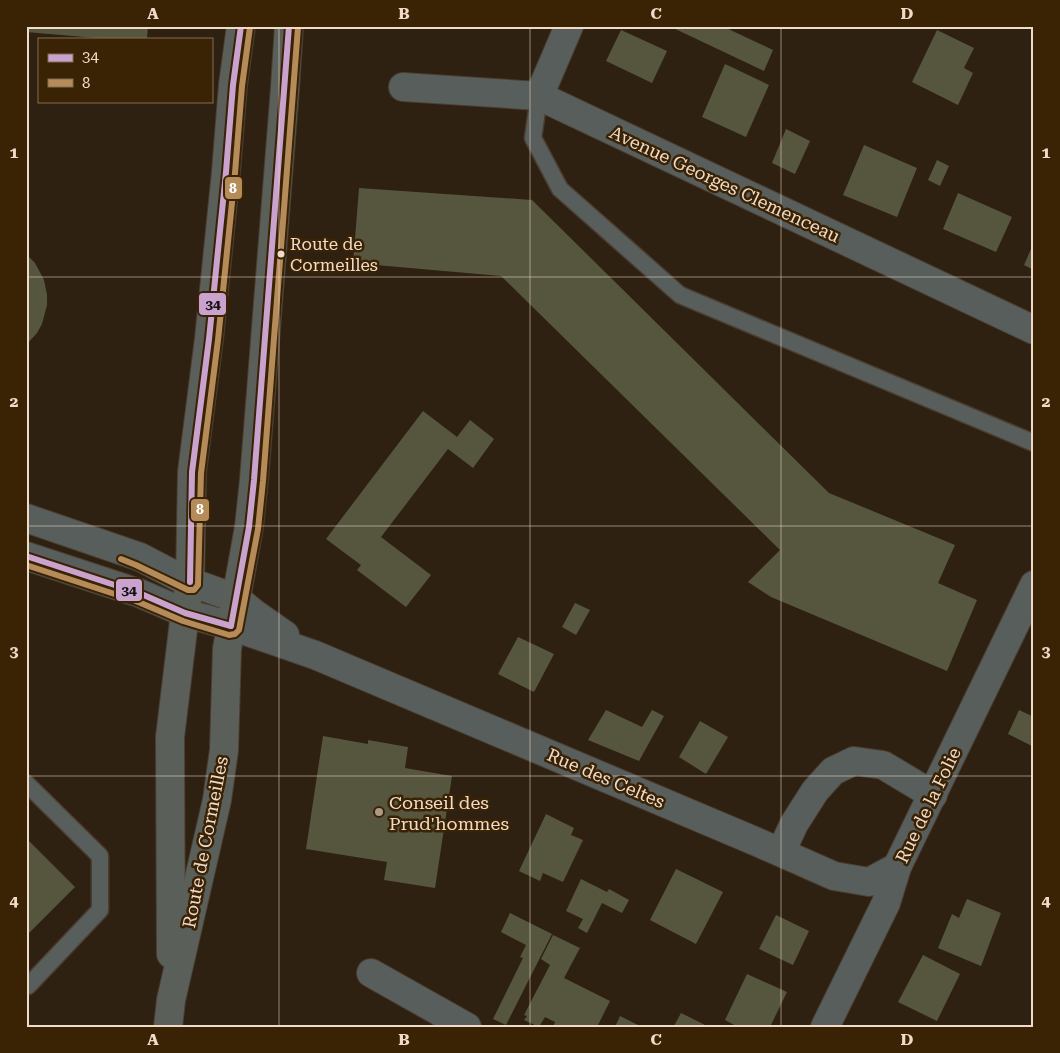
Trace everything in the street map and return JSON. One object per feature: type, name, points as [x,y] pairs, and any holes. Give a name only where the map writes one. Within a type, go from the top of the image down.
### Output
[{"type":"main road","name":"Route de Cormeilles","points":[[168,1027],[171,1000],[170,737],[190,582],[192,472],[209,339],[233,85],[241,26]]},
{"type":"main road","name":"Route de Cormeilles","points":[[171,1000],[217,800],[224,750],[226,650],[249,527],[254,480],[289,26]]},
{"type":"street","points":[[539,96],[569,26]]},
{"type":"street","name":"Avenue Georges Clemenceau","points":[[404,86],[539,96],[1034,330]]},
{"type":"street","points":[[26,518],[140,557],[190,582],[236,598]]},
{"type":"street","name":"Rue des Celtes","points":[[26,556],[139,593],[185,613],[231,626],[315,655],[834,876],[869,882],[897,867]]},
{"type":"street","name":"Rue de la Folie","points":[[825,1027],[886,903],[897,867],[1034,585]]},
{"type":"street","name":"Rue des Celtes","points":[[236,598],[255,614],[315,655]]},
{"type":"street","points":[[781,852],[794,824],[815,791],[833,771],[854,760],[883,765],[932,795]]},
{"type":"street","points":[[371,972],[467,1027]]},
{"type":"lane","points":[[539,96],[533,138],[560,189],[680,294],[1034,443]]},
{"type":"lane","points":[[26,783],[100,856],[100,910],[28,986]]},
{"type":"building","points":[[26,26],[148,26],[147,38],[96,38],[26,32]]},
{"type":"building","points":[[669,26],[722,26],[773,50],[764,71]]},
{"type":"building","points":[[621,30],[667,51],[652,83],[606,61]]},
{"type":"building","points":[[937,30],[974,48],[964,68],[973,73],[958,105],[912,82]]},
{"type":"building","points":[[725,64],[769,85],[746,137],[702,117]]},
{"type":"building","points":[[786,129],[810,141],[795,174],[772,163]]},
{"type":"building","points":[[864,145],[917,168],[897,217],[843,195]]},
{"type":"building","points":[[937,160],[949,166],[940,186],[928,180]]},
{"type":"building","points":[[359,188],[532,200],[829,493],[955,545],[938,583],[977,600],[947,671],[771,597],[748,582],[780,550],[501,276],[353,263]]},
{"type":"building","points":[[958,193],[1012,217],[996,252],[943,229]]},
{"type":"building","points":[[1034,242],[1034,270],[1024,265]]},
{"type":"building","points":[[26,254],[35,263],[44,280],[47,305],[42,324],[26,345]]},
{"type":"building","points":[[423,411],[457,437],[470,420],[494,439],[473,468],[448,449],[381,537],[431,575],[406,607],[357,570],[361,565],[326,539]]},
{"type":"building","points":[[575,603],[590,610],[576,635],[562,627]]},
{"type":"building","points":[[518,637],[554,654],[534,692],[498,674]]},
{"type":"building","points":[[606,710],[642,727],[652,710],[664,716],[639,761],[588,740]]},
{"type":"building","points":[[1019,710],[1034,717],[1034,747],[1008,734]]},
{"type":"building","points":[[700,721],[728,737],[706,774],[679,757]]},
{"type":"building","name":"Conseil des Prud'hommes","points":[[323,736],[368,744],[368,740],[408,747],[405,768],[452,776],[435,888],[384,880],[387,862],[306,849]]},
{"type":"building","points":[[546,814],[574,828],[571,835],[583,840],[563,882],[543,873],[540,881],[519,871]]},
{"type":"building","points":[[26,838],[75,887],[26,936]]},
{"type":"building","points":[[676,869],[723,892],[696,944],[650,920]]},
{"type":"building","points":[[581,879],[607,892],[609,889],[629,900],[622,913],[602,903],[587,933],[578,928],[583,919],[566,911]]},
{"type":"building","points":[[967,899],[1001,913],[981,966],[938,948],[952,914],[959,918]]},
{"type":"building","points":[[510,913],[552,934],[506,1025],[493,1019],[523,958],[520,957],[526,945],[501,932]]},
{"type":"building","points":[[776,915],[809,931],[793,965],[759,949]]},
{"type":"building","points":[[553,935],[580,948],[564,978],[610,1001],[597,1027],[553,1027],[555,1022],[545,1017],[539,1027],[524,1020],[527,1016],[524,1015],[550,965],[541,959]]},
{"type":"building","points":[[923,955],[960,974],[937,1021],[898,1002]]},
{"type":"building","points":[[747,974],[787,992],[770,1027],[738,1027],[725,1020]]},
{"type":"building","points":[[681,1013],[709,1027],[674,1026]]},
{"type":"building","points":[[620,1016],[642,1027],[615,1027]]},
{"type":"transit line","name":"34","points":[[190,582],[192,472],[209,339],[233,85],[241,26]]},
{"type":"transit line","name":"34","points":[[231,626],[249,527],[254,480],[289,26]]},
{"type":"transit line","name":"8","points":[[121,559],[188,590],[194,590],[198,585],[201,473],[218,340],[242,86],[250,27]]},
{"type":"transit line","name":"8","points":[[26,565],[136,601],[183,621],[229,635],[235,634],[239,630],[258,529],[263,481],[298,27]]},
{"type":"transit line","name":"34","points":[[26,556],[139,593],[185,613],[231,626]]},
{"type":"place","name":"Route de Cormeilles","points":[[281,254]]},
{"type":"place","name":"Conseil des Prud'hommes","points":[[379,812]]}]
